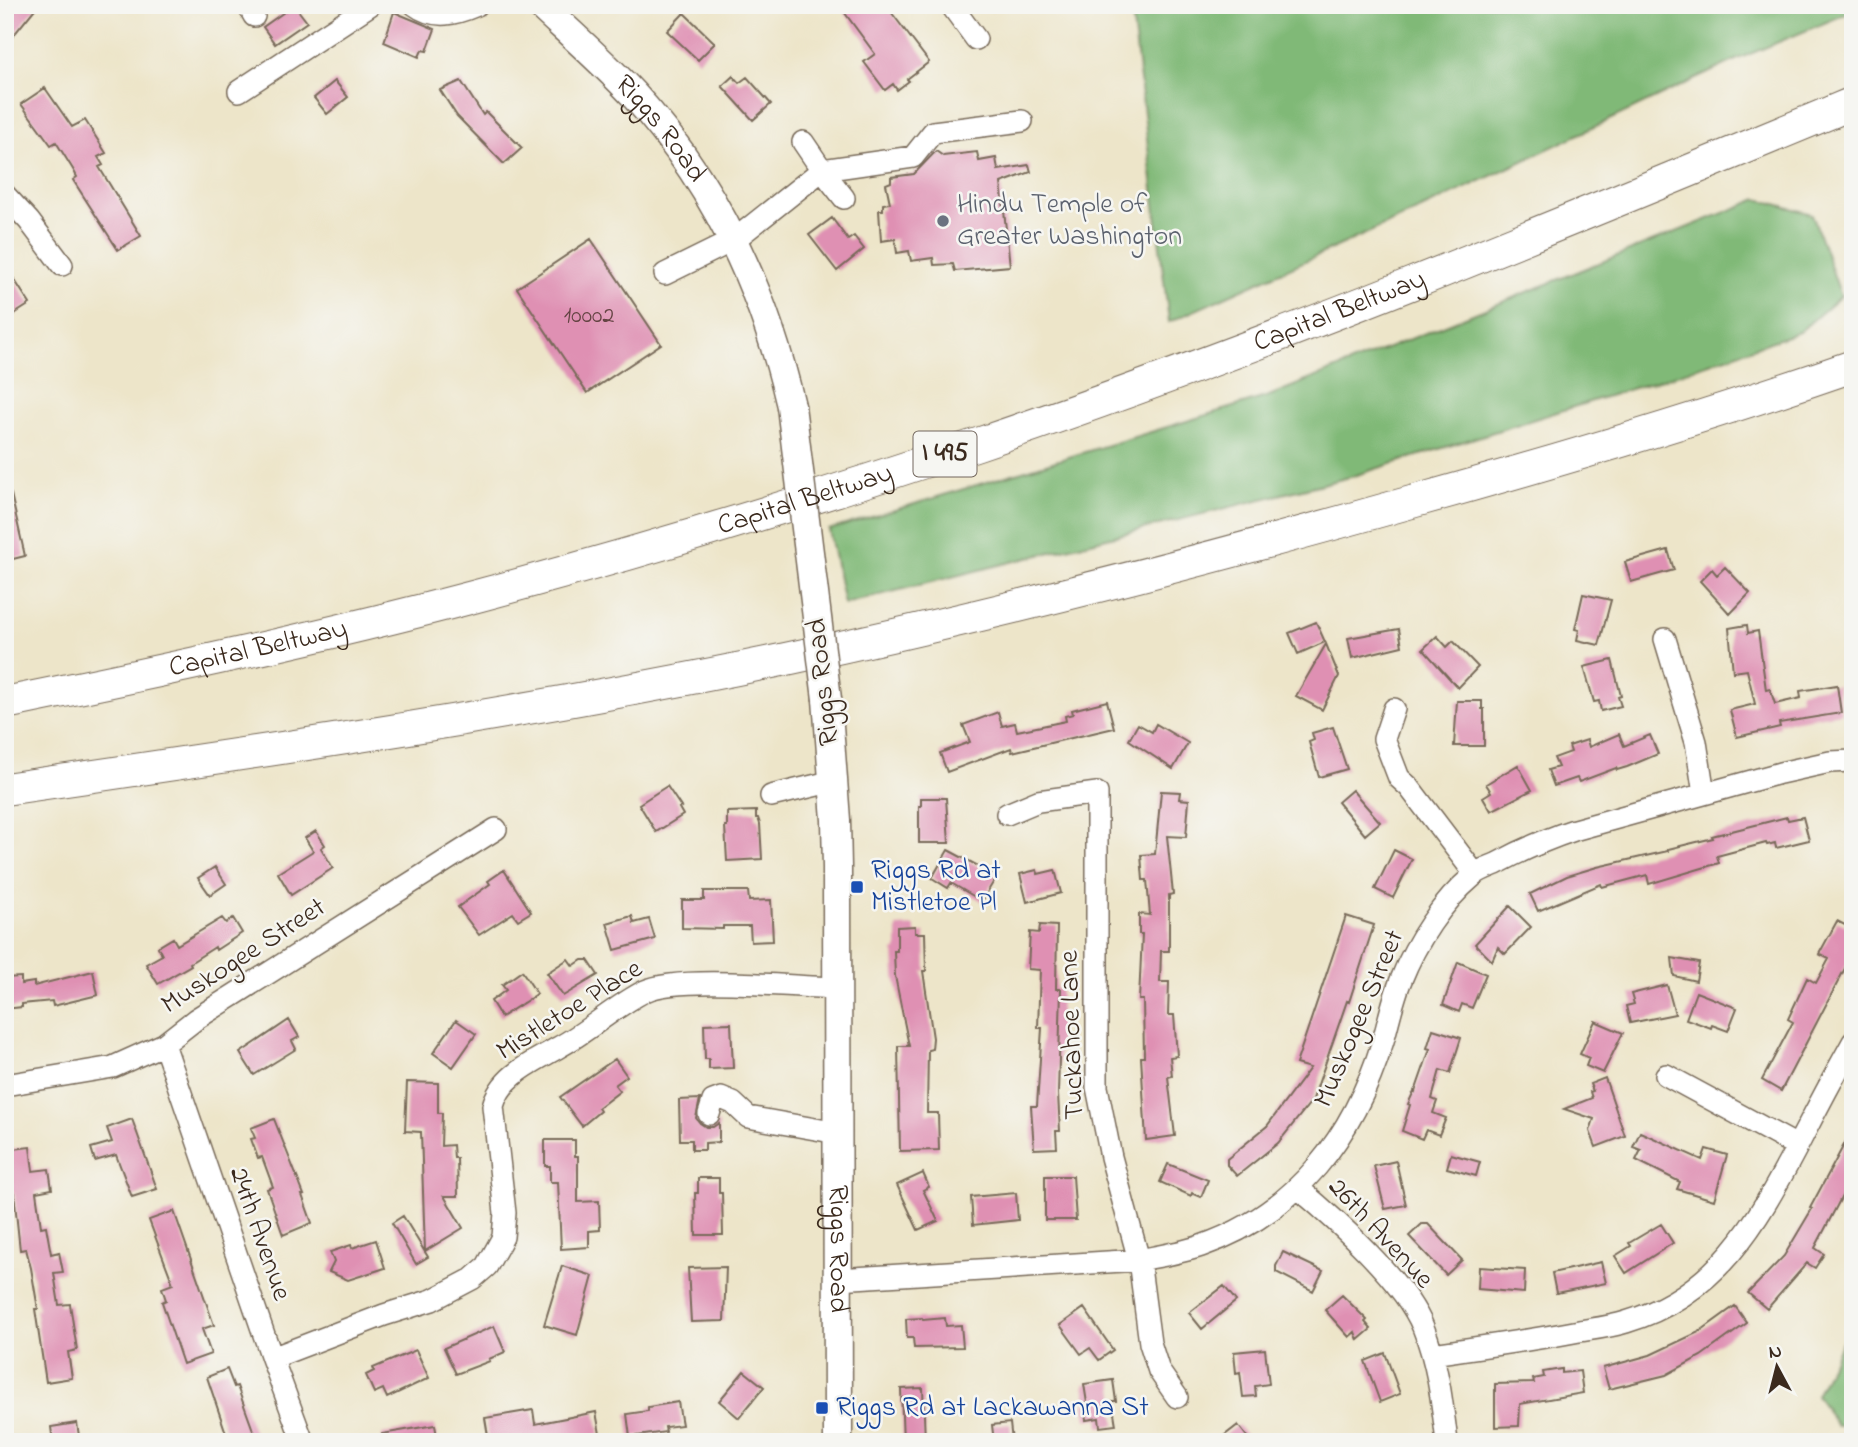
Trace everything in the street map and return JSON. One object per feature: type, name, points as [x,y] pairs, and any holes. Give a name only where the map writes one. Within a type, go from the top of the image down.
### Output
[{"type":"highway","name":"Capital Beltway","points":[[5,703],[159,672],[473,597],[749,517],[978,444],[1291,331],[1539,233],[1853,103]]},
{"type":"highway","points":[[1759,399],[1853,366]]},
{"type":"highway","points":[[5,789],[401,730],[786,659],[1175,567],[1496,478],[1759,399],[1853,374]]},
{"type":"main road","name":"Riggs Road","points":[[540,5],[603,64],[661,128],[690,167],[734,240],[768,322],[791,406],[827,699],[834,781],[837,856],[838,1442]]},
{"type":"street","points":[[239,91],[370,5]]},
{"type":"street","points":[[415,5],[436,15],[457,14],[477,5]]},
{"type":"street","points":[[951,5],[975,40]]},
{"type":"street","points":[[664,274],[734,240],[822,170],[913,157],[933,131],[1022,121]]},
{"type":"street","points":[[803,142],[844,198]]},
{"type":"street","points":[[5,195],[29,221],[62,265]]},
{"type":"street","points":[[1665,639],[1696,742],[1704,794]]},
{"type":"street","points":[[1394,709],[1384,739],[1399,778],[1409,787],[1475,874]]},
{"type":"street","name":"Muskogee Street","points":[[838,1279],[1139,1261],[1177,1253],[1222,1238],[1249,1223],[1298,1188],[1324,1161],[1356,1109],[1383,1041],[1401,980],[1414,952],[1443,909],[1475,874],[1541,841],[1805,768],[1830,762],[1853,761]]},
{"type":"street","points":[[771,796],[834,781]]},
{"type":"street","name":"Tuckahoe Lane","points":[[1007,814],[1038,801],[1097,793],[1097,1087],[1111,1157],[1139,1261],[1150,1343],[1159,1371],[1178,1397]]},
{"type":"street","name":"Muskogee Street","points":[[5,1085],[113,1067],[164,1044],[196,1019],[496,829]]},
{"type":"street","name":"Mistletoe Place","points":[[272,1357],[432,1300],[472,1279],[487,1266],[503,1237],[505,1213],[493,1106],[496,1093],[530,1064],[577,1037],[636,996],[656,987],[670,984],[719,984],[837,988]]},
{"type":"street","points":[[1433,1354],[1625,1323],[1656,1311],[1681,1297],[1710,1275],[1755,1223],[1853,1042]]},
{"type":"street","name":"24th Avenue","points":[[164,1044],[303,1442]]},
{"type":"street","points":[[1666,1075],[1797,1146]]},
{"type":"street","points":[[709,1114],[713,1101],[721,1098],[733,1103],[748,1117],[838,1133]]},
{"type":"street","name":"26th Avenue","points":[[1298,1188],[1336,1220],[1397,1286],[1421,1323],[1433,1354],[1447,1442]]},
{"type":"green space","points":[[1131,5],[1853,5],[1853,11],[1738,59],[1421,209],[1169,322]]},
{"type":"green space","points":[[1758,199],[1812,214],[1841,296],[1799,332],[1669,377],[1350,477],[844,604],[829,530],[1269,396]]},
{"type":"green space","points":[[1853,1320],[1853,1425],[1837,1426],[1816,1395]]},
{"type":"building","points":[[5,5],[38,5],[5,46]]},
{"type":"building","points":[[294,5],[307,22],[275,44],[263,27]]},
{"type":"building","points":[[839,5],[877,5],[882,12],[888,8],[929,62],[897,90],[893,84],[885,90],[864,62],[875,54]]},
{"type":"building","points":[[394,12],[435,29],[427,51],[422,50],[419,57],[384,42]]},
{"type":"building","points":[[684,13],[715,43],[698,60],[667,31]]},
{"type":"building","points":[[733,76],[739,83],[747,77],[771,104],[753,120],[722,86]]},
{"type":"building","points":[[335,81],[348,97],[327,114],[314,98]]},
{"type":"building","points":[[461,81],[483,115],[486,112],[522,148],[504,164],[457,116],[440,90]]},
{"type":"building","points":[[45,88],[72,127],[85,120],[106,153],[98,157],[103,165],[99,167],[141,236],[118,250],[73,180],[77,177],[56,142],[51,145],[21,104]]},
{"type":"building","name":"Hindu Temple of Greater Washington","points":[[936,151],[943,156],[977,152],[979,161],[996,158],[998,170],[1029,165],[1031,172],[1001,183],[1010,266],[955,271],[953,264],[934,265],[933,258],[911,261],[909,251],[897,253],[895,239],[881,241],[879,210],[883,210],[883,204],[890,203],[886,184],[891,182],[891,177],[914,174]]},
{"type":"building","points":[[832,218],[848,240],[854,236],[864,249],[837,271],[809,235]]},
{"type":"building","points":[[591,239],[661,344],[587,393],[517,288]]},
{"type":"building","points":[[5,265],[30,304],[5,320]]},
{"type":"building","points":[[11,494],[25,556],[5,561],[5,495]]},
{"type":"building","points":[[1668,550],[1674,570],[1631,582],[1625,562]]},
{"type":"building","points":[[1725,567],[1750,593],[1730,614],[1700,581],[1712,569],[1717,575]]},
{"type":"building","points":[[1583,594],[1611,600],[1599,645],[1577,640],[1579,630],[1575,629]]},
{"type":"building","points":[[1316,622],[1325,642],[1298,654],[1289,633]]},
{"type":"building","points":[[1747,625],[1748,633],[1758,631],[1766,690],[1770,689],[1775,704],[1801,698],[1800,691],[1837,685],[1841,713],[1779,723],[1780,727],[1737,737],[1730,710],[1755,704],[1747,670],[1733,672],[1729,628]]},
{"type":"building","points":[[1399,629],[1402,646],[1352,658],[1348,638]]},
{"type":"building","points":[[1437,636],[1447,647],[1453,641],[1478,667],[1458,688],[1423,649]]},
{"type":"building","points":[[1326,644],[1339,676],[1322,710],[1296,696]]},
{"type":"building","points":[[1612,660],[1621,706],[1601,711],[1599,701],[1594,702],[1584,667]]},
{"type":"building","points":[[1107,701],[1114,728],[1012,752],[1011,748],[947,772],[940,753],[970,742],[963,725],[998,712],[1002,726],[1015,723],[1017,731],[1066,721],[1065,716],[1073,714],[1072,710]]},
{"type":"building","points":[[1457,701],[1482,701],[1484,746],[1454,746]]},
{"type":"building","points":[[1138,724],[1152,732],[1156,724],[1188,743],[1173,769],[1129,740]]},
{"type":"building","points":[[1333,727],[1347,769],[1319,777],[1309,742],[1314,740],[1312,733]]},
{"type":"building","points":[[1619,734],[1624,746],[1650,735],[1658,754],[1579,782],[1577,778],[1554,786],[1548,770],[1558,767],[1554,758],[1571,752],[1569,746],[1587,740],[1589,747]]},
{"type":"building","points":[[1518,765],[1532,790],[1491,811],[1483,797],[1491,792],[1486,784]]},
{"type":"building","points":[[667,786],[681,807],[679,808],[683,815],[656,832],[639,804]]},
{"type":"building","points":[[1352,790],[1380,822],[1365,835],[1338,802]]},
{"type":"building","points":[[1161,791],[1180,792],[1179,799],[1189,800],[1186,837],[1167,836],[1173,894],[1169,895],[1169,951],[1161,951],[1160,982],[1169,982],[1168,1015],[1174,1015],[1177,1056],[1170,1057],[1172,1076],[1168,1077],[1175,1136],[1146,1140],[1141,1057],[1144,1057],[1143,1000],[1139,1000],[1142,934],[1139,934],[1139,914],[1150,915],[1147,880],[1143,880],[1141,855],[1155,854]]},
{"type":"building","points":[[921,798],[946,798],[949,843],[919,843]]},
{"type":"building","points":[[756,811],[760,824],[762,859],[727,861],[727,812]]},
{"type":"building","points":[[1787,817],[1788,820],[1803,817],[1809,840],[1776,848],[1775,843],[1766,843],[1717,856],[1719,863],[1649,884],[1647,875],[1602,887],[1601,884],[1538,911],[1530,894],[1567,876],[1597,867],[1668,851],[1713,838],[1712,836]]},
{"type":"building","points":[[316,831],[325,845],[321,848],[333,868],[291,895],[278,873],[313,851],[305,838]]},
{"type":"building","points":[[948,850],[997,876],[982,901],[951,883],[948,888],[932,878]]},
{"type":"building","points":[[1394,850],[1412,859],[1393,898],[1375,889]]},
{"type":"building","points":[[215,867],[226,884],[210,895],[198,878]]},
{"type":"building","points":[[504,870],[531,912],[518,920],[513,913],[479,935],[458,907],[490,884],[488,881]]},
{"type":"building","points":[[1037,870],[1038,874],[1055,870],[1061,893],[1027,902],[1020,874]]},
{"type":"building","points":[[704,891],[748,891],[749,901],[771,900],[773,941],[751,942],[750,926],[723,926],[723,929],[682,928],[682,900],[704,900]]},
{"type":"building","points":[[1510,906],[1531,927],[1505,954],[1498,947],[1492,961],[1475,944]]},
{"type":"building","points":[[632,916],[634,923],[649,919],[655,939],[615,950],[607,923]]},
{"type":"building","points":[[1346,916],[1374,925],[1313,1099],[1278,1143],[1237,1176],[1227,1165],[1227,1159],[1267,1126],[1310,1068],[1296,1064]]},
{"type":"building","points":[[222,918],[226,923],[233,918],[242,933],[158,984],[146,964],[162,955],[158,947],[173,938],[177,945]]},
{"type":"building","points":[[1837,921],[1853,929],[1853,953],[1781,1091],[1762,1080],[1793,1022],[1788,1019],[1807,978],[1816,983],[1829,959],[1819,954]]},
{"type":"building","points":[[1040,925],[1057,926],[1056,989],[1061,989],[1058,1094],[1060,1131],[1056,1131],[1057,1148],[1034,1149],[1031,1106],[1037,1106],[1042,1028],[1038,1028],[1040,970],[1028,969],[1030,932],[1039,933]]},
{"type":"building","points":[[915,926],[915,933],[925,933],[926,971],[923,971],[933,1038],[932,1049],[928,1050],[927,1113],[938,1113],[939,1150],[900,1151],[898,1046],[909,1046],[895,976],[894,951],[897,951],[897,927]]},
{"type":"building","points":[[1672,958],[1699,963],[1696,981],[1674,976]]},
{"type":"building","points":[[568,959],[573,966],[582,960],[588,960],[598,975],[563,996],[547,973]]},
{"type":"building","points":[[1458,962],[1486,974],[1472,1008],[1462,1004],[1459,1012],[1443,1005]]},
{"type":"building","points":[[93,971],[98,995],[53,1006],[52,1001],[5,1009],[5,978],[21,977],[21,984],[34,982],[34,986]]},
{"type":"building","points":[[522,971],[537,994],[501,1017],[491,1001],[506,990],[502,985]]},
{"type":"building","points":[[1667,985],[1675,1014],[1630,1023],[1626,1006],[1634,1004],[1631,994]]},
{"type":"building","points":[[1696,992],[1737,1008],[1728,1031],[1686,1019]]},
{"type":"building","points":[[289,1020],[299,1037],[292,1041],[296,1049],[254,1075],[240,1053]]},
{"type":"building","points":[[456,1020],[476,1034],[453,1067],[433,1053]]},
{"type":"building","points":[[1595,1021],[1623,1033],[1603,1073],[1586,1066],[1589,1058],[1580,1054]]},
{"type":"building","points":[[731,1023],[733,1068],[709,1069],[709,1059],[705,1059],[704,1024]]},
{"type":"building","points":[[1433,1029],[1461,1038],[1450,1073],[1440,1070],[1432,1099],[1437,1101],[1433,1113],[1446,1118],[1439,1135],[1426,1130],[1422,1139],[1402,1131],[1410,1105],[1408,1104],[1430,1049],[1427,1048]]},
{"type":"building","points":[[615,1059],[627,1076],[615,1085],[620,1091],[598,1108],[600,1111],[582,1126],[560,1097]]},
{"type":"building","points":[[1605,1078],[1625,1136],[1596,1147],[1590,1131],[1594,1119],[1564,1109],[1592,1098],[1590,1084]]},
{"type":"building","points":[[407,1082],[438,1083],[438,1113],[442,1113],[441,1146],[453,1145],[454,1158],[457,1158],[458,1196],[444,1196],[463,1228],[425,1251],[421,1132],[405,1131]]},
{"type":"building","points":[[700,1099],[696,1118],[706,1127],[719,1123],[719,1142],[705,1143],[705,1150],[692,1150],[692,1140],[680,1140],[679,1100]]},
{"type":"building","points":[[132,1119],[157,1189],[132,1197],[116,1155],[95,1161],[91,1148],[112,1142],[107,1128]]},
{"type":"building","points":[[274,1119],[312,1223],[283,1235],[267,1189],[273,1187],[262,1157],[258,1158],[251,1139],[255,1138],[251,1128]]},
{"type":"building","points":[[1853,1128],[1853,1175],[1815,1248],[1824,1254],[1815,1268],[1807,1263],[1767,1309],[1748,1293],[1784,1256],[1812,1209],[1810,1208]]},
{"type":"building","points":[[1640,1132],[1702,1160],[1706,1149],[1727,1155],[1714,1200],[1677,1189],[1680,1182],[1636,1160],[1641,1150],[1633,1147]]},
{"type":"building","points":[[545,1140],[575,1140],[575,1156],[578,1156],[578,1202],[599,1201],[600,1230],[589,1231],[589,1247],[561,1249],[558,1182],[550,1182],[550,1166],[545,1166]]},
{"type":"building","points":[[30,1147],[33,1171],[49,1169],[52,1189],[36,1192],[41,1227],[46,1226],[51,1254],[59,1252],[63,1272],[54,1273],[59,1305],[70,1304],[77,1350],[68,1352],[72,1378],[46,1382],[31,1268],[26,1249],[20,1250],[14,1193],[11,1194],[5,1169],[5,1150]]},
{"type":"building","points":[[1451,1154],[1480,1162],[1476,1176],[1447,1168]]},
{"type":"building","points":[[1396,1161],[1406,1205],[1385,1209],[1374,1166]]},
{"type":"building","points":[[1168,1164],[1208,1180],[1201,1197],[1192,1193],[1191,1196],[1160,1182]]},
{"type":"building","points":[[923,1173],[929,1187],[923,1190],[938,1221],[918,1230],[897,1185]]},
{"type":"building","points":[[1045,1176],[1073,1176],[1076,1220],[1045,1220]]},
{"type":"building","points":[[698,1178],[719,1178],[723,1235],[696,1235],[695,1193],[698,1193]]},
{"type":"building","points":[[1016,1193],[1018,1220],[973,1225],[971,1197]]},
{"type":"building","points":[[174,1211],[214,1325],[202,1329],[211,1354],[183,1364],[162,1302],[166,1300],[162,1288],[173,1284],[149,1220]]},
{"type":"building","points":[[403,1216],[428,1257],[416,1264],[392,1223]]},
{"type":"building","points":[[1422,1224],[1428,1224],[1462,1260],[1446,1275],[1409,1236]]},
{"type":"building","points":[[1661,1224],[1673,1243],[1626,1273],[1615,1256],[1631,1246],[1629,1243]]},
{"type":"building","points":[[376,1240],[385,1268],[348,1280],[329,1272],[334,1262],[330,1252]]},
{"type":"building","points":[[1283,1252],[1323,1271],[1313,1291],[1276,1272]]},
{"type":"building","points":[[1601,1262],[1606,1283],[1556,1293],[1552,1273]]},
{"type":"building","points":[[562,1266],[593,1276],[577,1335],[544,1325]]},
{"type":"building","points":[[726,1267],[724,1321],[691,1322],[688,1268]]},
{"type":"building","points":[[1479,1267],[1525,1270],[1524,1293],[1478,1289]]},
{"type":"building","points":[[1224,1286],[1236,1301],[1202,1329],[1189,1313]]},
{"type":"building","points":[[1342,1295],[1367,1320],[1365,1322],[1371,1329],[1358,1340],[1355,1332],[1349,1337],[1325,1310]]},
{"type":"building","points":[[1735,1306],[1747,1323],[1701,1356],[1666,1375],[1609,1389],[1603,1368],[1650,1355],[1699,1332]]},
{"type":"building","points":[[1084,1308],[1113,1350],[1099,1360],[1090,1348],[1081,1354],[1060,1325]]},
{"type":"building","points":[[945,1318],[946,1326],[961,1325],[963,1347],[914,1348],[913,1338],[907,1338],[906,1319]]},
{"type":"building","points":[[494,1326],[505,1352],[456,1374],[444,1348]]},
{"type":"building","points":[[1265,1349],[1269,1384],[1255,1386],[1256,1396],[1243,1397],[1240,1372],[1236,1373],[1234,1352]]},
{"type":"building","points":[[416,1350],[429,1378],[387,1398],[383,1389],[374,1393],[366,1375],[374,1371],[373,1368]]},
{"type":"building","points":[[1385,1353],[1400,1394],[1380,1402],[1365,1361]]},
{"type":"building","points":[[227,1369],[234,1387],[237,1386],[254,1433],[231,1442],[207,1377]]},
{"type":"building","points":[[1562,1369],[1562,1373],[1580,1371],[1583,1393],[1520,1404],[1519,1426],[1495,1427],[1495,1384],[1534,1383],[1533,1379],[1544,1377],[1543,1372]]},
{"type":"building","points":[[744,1371],[764,1387],[739,1418],[719,1401]]},
{"type":"building","points":[[1113,1380],[1116,1401],[1112,1401],[1116,1425],[1100,1427],[1099,1418],[1086,1420],[1084,1384]]},
{"type":"building","points":[[923,1388],[925,1442],[903,1442],[901,1389]]},
{"type":"building","points":[[678,1402],[682,1425],[665,1427],[666,1432],[630,1437],[627,1414]]},
{"type":"building","points":[[533,1410],[535,1424],[596,1412],[600,1434],[591,1436],[592,1442],[489,1442],[485,1418]]},
{"type":"building","points":[[77,1423],[80,1442],[53,1442],[51,1427]]},
{"type":"building","points":[[1010,1423],[1012,1442],[994,1442],[992,1425]]},
{"type":"building","points":[[435,1425],[438,1442],[383,1442],[382,1434]]},
{"type":"building","points":[[1238,1425],[1251,1442],[1216,1442]]},
{"type":"place","name":"Hindu Temple of Greater Washington","points":[[943,221]]},
{"type":"place","name":"Riggs Rd at Mistletoe Pl","points":[[857,887]]},
{"type":"place","name":"Riggs Rd at Lackawanna St","points":[[822,1408]]}]
